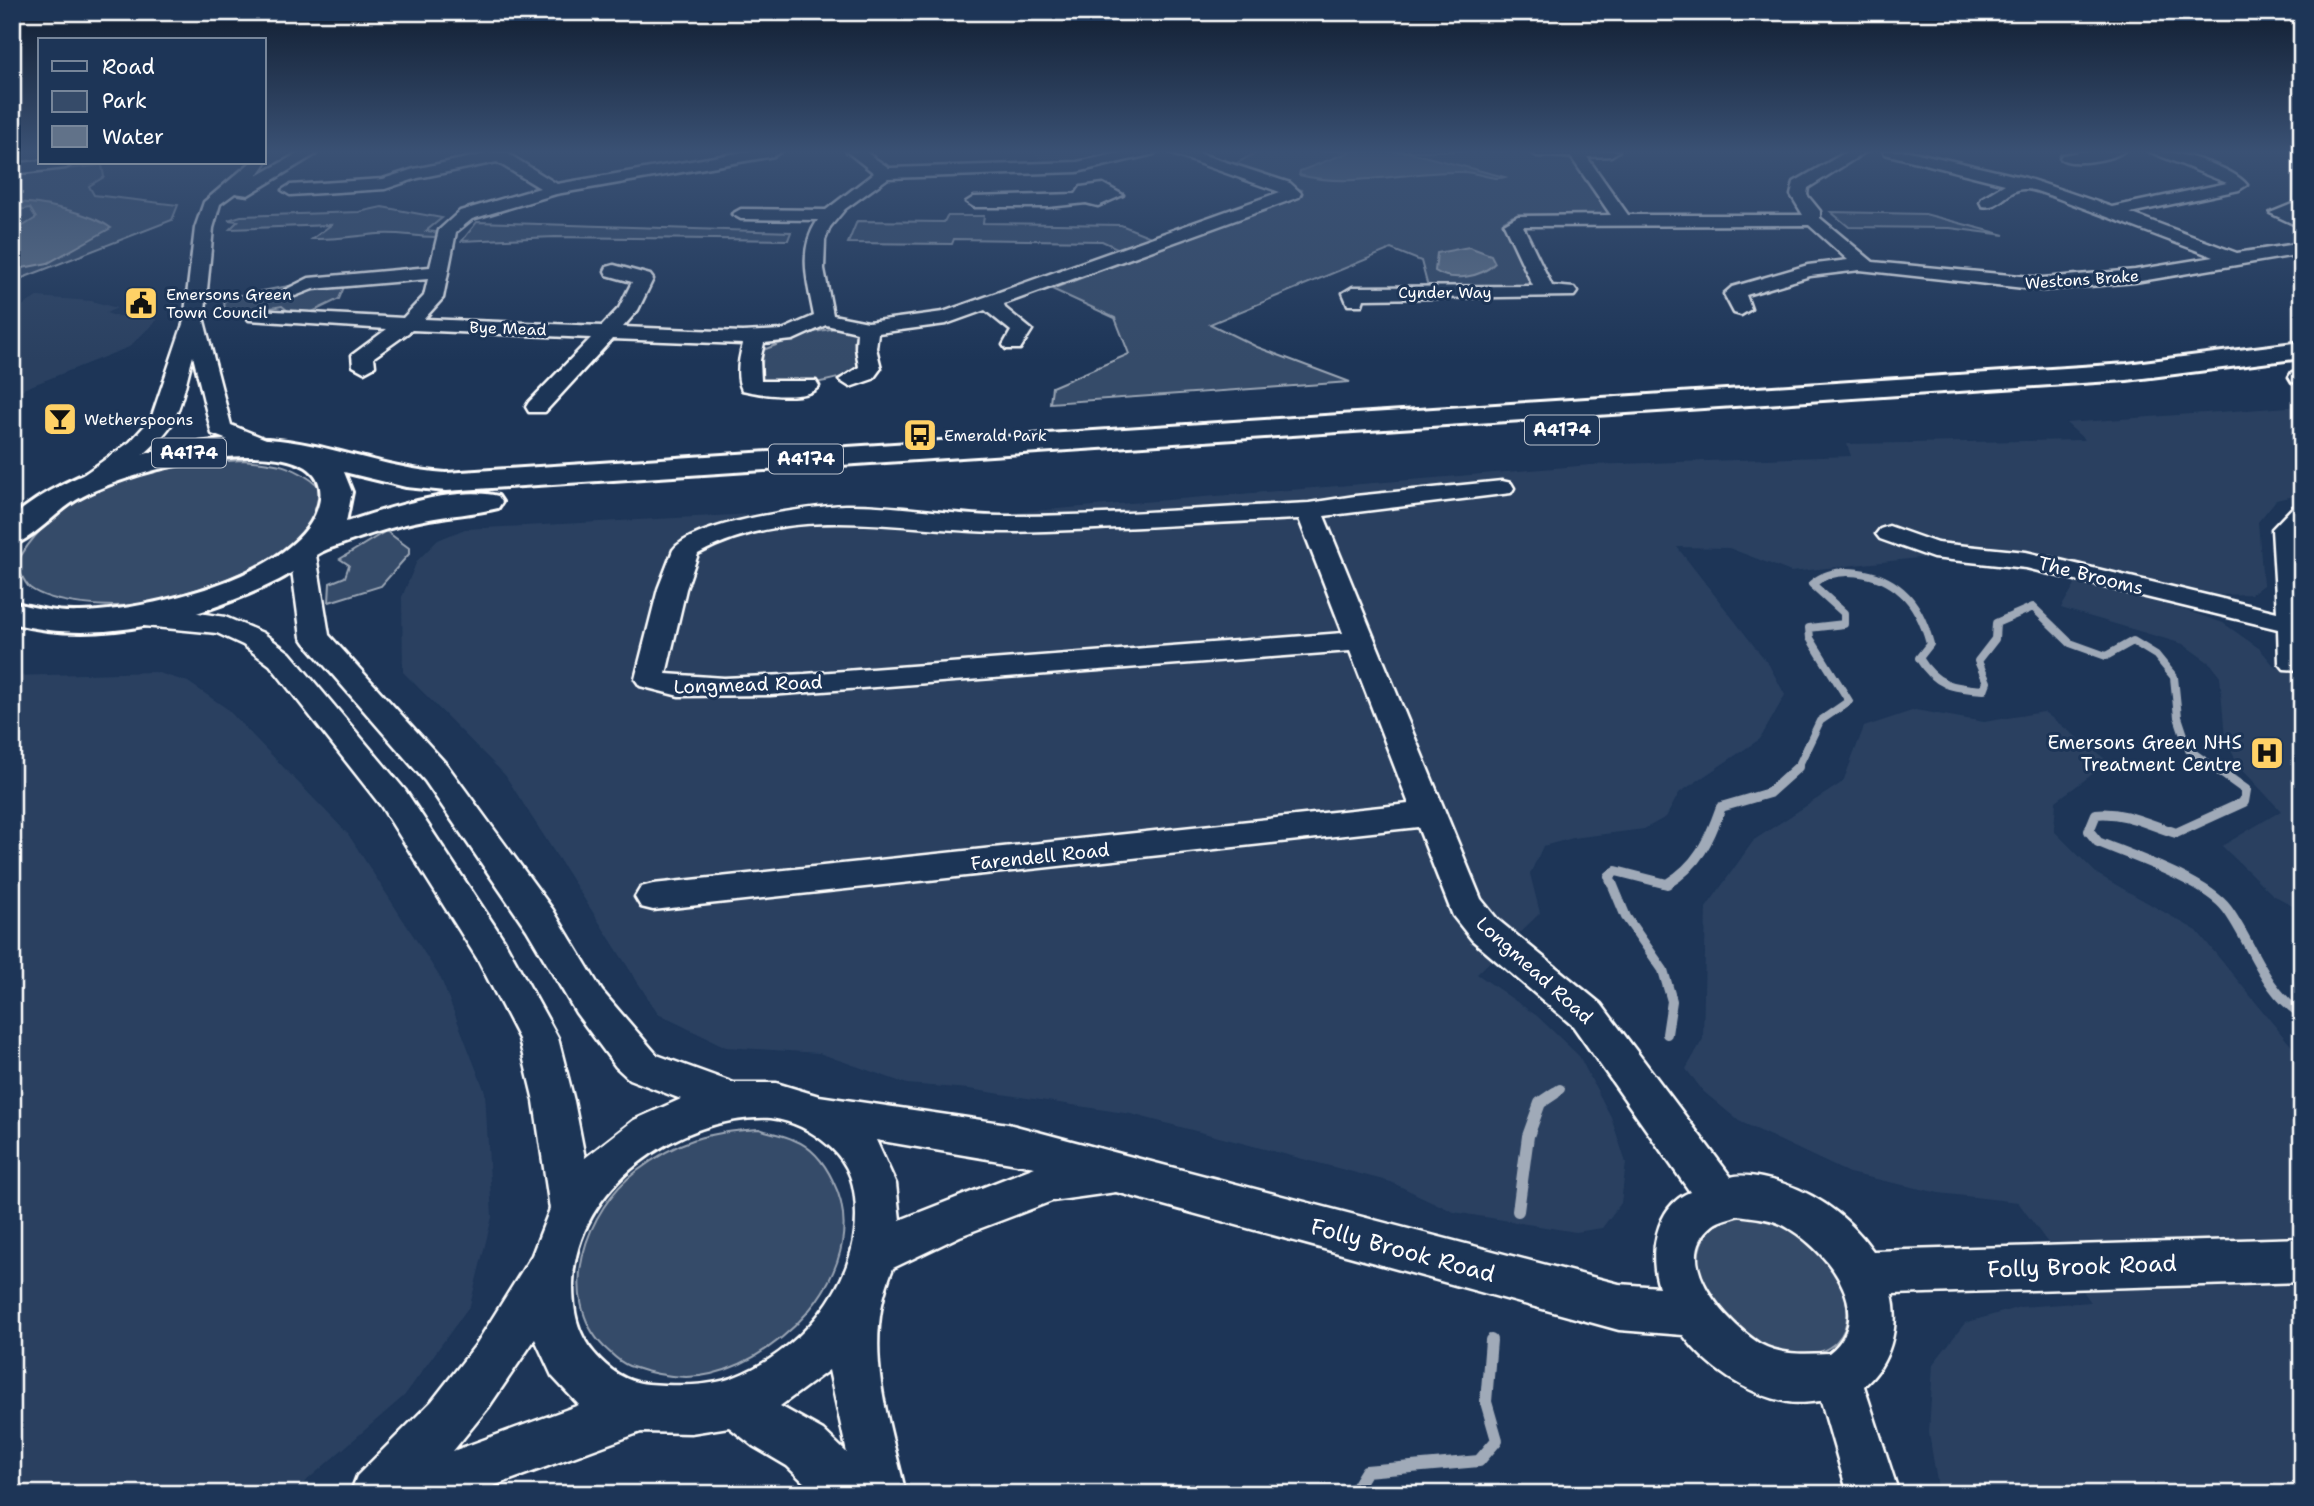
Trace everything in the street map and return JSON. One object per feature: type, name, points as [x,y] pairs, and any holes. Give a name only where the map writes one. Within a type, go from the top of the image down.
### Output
[{"type":"highway","name":"A4174","points":[[12,510],[146,462],[236,447],[279,450],[336,460],[398,478],[446,482],[2127,372],[2301,370]]},
{"type":"highway","name":"A4174","points":[[12,612],[47,622],[133,618],[214,597],[310,549],[388,518],[480,503],[2301,370]]},
{"type":"highway","name":"A4174","points":[[279,450],[307,456],[325,467],[337,492],[332,514],[310,549]]},
{"type":"highway","name":"A4174","points":[[12,536],[21,525],[80,486]]},
{"type":"street","points":[[80,486],[138,447],[162,421],[194,321],[207,221]]},
{"type":"street","points":[[205,227],[210,221]]},
{"type":"street","points":[[339,354],[363,360],[408,324],[433,298],[448,230],[458,221]]},
{"type":"street","points":[[827,221],[818,237],[814,253],[824,319],[868,328],[946,318],[1215,221]]},
{"type":"street","points":[[1521,221],[1513,224],[1545,292]]},
{"type":"street","points":[[1814,221],[1823,226],[1862,264]]},
{"type":"street","points":[[2136,221],[2233,258]]},
{"type":"street","name":"Westons Brake","points":[[1741,309],[1734,299],[1734,294],[1739,291],[1808,271],[1862,264],[1886,270],[1934,271],[2005,283],[2055,283],[2135,276],[2302,247]]},
{"type":"street","points":[[2028,268],[2055,283]]},
{"type":"street","points":[[537,407],[628,310],[650,276],[614,271]]},
{"type":"street","points":[[304,281],[438,272]]},
{"type":"street","name":"Cynder Way","points":[[1354,301],[1353,293],[1567,292]]},
{"type":"street","points":[[994,302],[995,310],[1017,338],[1047,329]]},
{"type":"street","name":"Bye Mead","points":[[256,316],[755,337],[786,336],[824,319]]},
{"type":"street","points":[[194,321],[220,429],[279,450]]},
{"type":"street","points":[[850,380],[865,374],[870,368],[866,348],[868,328]]},
{"type":"street","points":[[755,337],[749,360],[750,385],[768,390],[808,386]]},
{"type":"street","name":"Longmead Road","points":[[1360,641],[805,684],[722,688],[660,686],[650,680],[672,589],[686,550],[714,536],[769,523],[845,513],[1009,524],[1309,511],[1355,502],[1502,488]]},
{"type":"street","name":"Longmead Road","points":[[1309,511],[1466,906],[1485,930],[1587,1015],[1720,1198]]},
{"type":"street","points":[[2294,663],[2284,550],[2285,529],[2302,512]]},
{"type":"street","name":"The Brooms","points":[[1889,534],[1933,550],[2026,559],[2291,624]]},
{"type":"street","points":[[310,549],[315,637],[436,773],[540,920],[589,1002],[630,1055],[643,1066],[734,1101]]},
{"type":"street","points":[[133,618],[192,620],[225,626],[253,639],[280,659],[393,798],[491,950],[538,1038],[555,1101],[572,1210]]},
{"type":"street","name":"Farendell Road","points":[[653,897],[1428,814]]},
{"type":"street","points":[[375,1494],[411,1460],[471,1394],[523,1319],[572,1210],[603,1168],[643,1135],[687,1112],[734,1101],[776,1101],[814,1112],[841,1129],[862,1152],[875,1182],[880,1216],[853,1369],[881,1494]]},
{"type":"street","name":"Folly Brook Road","points":[[814,1112],[1057,1152],[1117,1173],[1619,1307],[1692,1313]]},
{"type":"street","name":"Folly Brook Road","points":[[868,1274],[946,1221],[1052,1181],[1117,1173]]},
{"type":"street","points":[[1738,1195],[1769,1199],[1803,1213],[1831,1233],[1862,1273],[1872,1303],[1872,1333],[1861,1358],[1837,1376],[1804,1381],[1767,1374],[1746,1364],[1712,1338],[1692,1313],[1677,1280],[1674,1257],[1684,1223],[1703,1204],[1720,1198],[1738,1195]]},
{"type":"street","points":[[552,1255],[547,1295],[553,1334],[572,1367],[601,1393],[639,1408],[686,1411],[735,1401],[785,1376],[828,1339],[868,1274]]},
{"type":"street","name":"Folly Brook Road","points":[[1862,1273],[2302,1260]]},
{"type":"street","points":[[1837,1376],[1874,1494]]},
{"type":"street","points":[[735,1401],[770,1429],[805,1448],[853,1494]]},
{"type":"street","points":[[420,1494],[462,1472],[639,1408]]},
{"type":"shaded area","points":[[37,297],[91,301],[117,308],[106,313],[118,317],[132,312],[157,320],[129,347],[23,389],[12,397],[12,312]]},
{"type":"shaded area","points":[[2302,406],[2302,494],[2276,500],[2258,522],[2263,585],[2251,594],[2216,595],[2067,559],[2070,581],[1998,567],[1918,558],[1791,572],[1729,548],[1677,547],[1769,665],[1785,695],[1760,739],[1679,793],[1666,817],[1644,829],[1573,838],[1543,846],[1530,874],[1540,913],[1477,974],[1537,1016],[1579,1056],[1611,1117],[1626,1163],[1621,1203],[1602,1228],[1576,1232],[1454,1212],[1391,1182],[1131,1114],[969,1089],[907,1084],[819,1053],[726,1047],[658,1014],[505,775],[403,672],[402,597],[417,561],[438,540],[465,529],[846,509],[1009,513],[1591,465],[1851,456],[1847,444],[2085,440],[2066,423]]},
{"type":"shaded area","name":"Emersons Green NHS Treatment Centre","points":[[2077,581],[2223,623],[2260,649],[2275,667],[2302,674],[2302,910],[2273,895],[2222,846],[2281,811],[2239,766],[2225,739],[2220,676],[2211,664],[2183,644],[2061,608]]},
{"type":"shaded area","points":[[155,672],[188,682],[226,708],[348,834],[441,979],[485,1092],[492,1217],[470,1305],[404,1396],[291,1494],[12,1494],[12,676]]},
{"type":"shaded area","points":[[1915,710],[1984,722],[2044,712],[2109,762],[2056,801],[2054,831],[2097,874],[2197,931],[2302,1059],[2302,1494],[1939,1494],[1929,1433],[1933,1364],[1965,1323],[2020,1307],[2091,1302],[2018,1202],[1939,1193],[1849,1173],[1739,1121],[1704,1092],[1686,1069],[1703,1039],[1706,908],[1754,840],[1843,782],[1864,727]]},
{"type":"green space","points":[[12,221],[169,221],[12,282]]},
{"type":"green space","points":[[238,221],[438,221],[426,231],[437,232],[435,237],[386,234],[312,239],[331,225],[230,229]]},
{"type":"green space","points":[[857,221],[1121,225],[1151,237],[1119,249],[1102,241],[954,239],[952,244],[848,243]]},
{"type":"green space","points":[[1232,221],[1504,221],[1535,287],[1428,287],[1421,261],[1391,249],[1210,324],[1257,347],[1350,382],[1050,403],[1052,387],[1129,354],[1115,318],[1052,289]]},
{"type":"green space","points":[[1842,221],[1953,221],[2005,235],[1950,228],[1849,227]]},
{"type":"green space","points":[[477,222],[791,232],[788,240],[555,237],[462,241]]},
{"type":"green space","points":[[294,285],[278,292],[289,296],[312,287],[344,287],[339,299],[308,314],[292,314],[282,306],[225,316],[224,298]]},
{"type":"green space","points":[[835,328],[858,333],[854,341],[858,369],[838,378],[810,384],[782,385],[761,380],[763,350],[805,334]]},
{"type":"green space","points":[[242,460],[293,469],[320,487],[322,499],[315,522],[298,540],[273,557],[243,572],[155,601],[109,606],[80,604],[40,593],[28,586],[16,565],[34,538],[56,516],[83,498],[113,484],[178,467]]},
{"type":"green space","points":[[386,531],[409,548],[409,554],[381,586],[329,602],[330,583],[345,577],[349,565],[340,559]]},
{"type":"green space","points":[[759,1129],[790,1138],[807,1147],[822,1162],[833,1181],[843,1212],[842,1243],[833,1273],[816,1301],[794,1326],[768,1348],[740,1364],[711,1374],[669,1376],[629,1366],[615,1358],[589,1327],[581,1304],[579,1279],[591,1230],[603,1208],[619,1187],[637,1171],[666,1152],[709,1135]]},
{"type":"green space","points":[[1745,1216],[1765,1219],[1802,1233],[1829,1261],[1839,1278],[1847,1313],[1845,1329],[1836,1342],[1821,1351],[1799,1356],[1772,1352],[1746,1338],[1723,1317],[1707,1293],[1699,1267],[1701,1244],[1716,1226]]},
{"type":"water","points":[[31,221],[100,221],[111,228],[48,263],[12,270],[12,233]]},
{"type":"water","points":[[1469,247],[1491,255],[1495,263],[1482,272],[1466,277],[1449,276],[1435,271],[1437,253]]},
{"type":"waterway","points":[[1798,767],[1820,721],[1849,701],[1810,638],[1809,628],[1844,624],[1844,613],[1812,584],[1822,578],[1845,572],[1882,579],[1907,597],[1920,616],[1930,644],[1919,658],[1932,675],[1954,686],[1984,690],[1987,682],[1978,661],[1995,639],[1996,623],[2033,607],[2070,643],[2106,656],[2133,641],[2156,655],[2174,677],[2178,717],[2189,750],[2216,769]]},
{"type":"waterway","points":[[1667,1034],[1672,1001],[1663,970],[1626,917],[1609,876],[1616,871],[1667,884],[1695,860],[1712,831],[1721,807],[1769,793],[1798,767]]},
{"type":"waterway","points":[[2214,767],[2246,790],[2244,802],[2176,833],[2127,817],[2107,814],[2096,814],[2089,831],[2098,842],[2186,879],[2217,899],[2236,922],[2278,994],[2302,1014]]},
{"type":"waterway","points":[[1552,1094],[1560,1089]]},
{"type":"waterway","points":[[1518,1211],[1528,1136],[1540,1103],[1555,1093]]},
{"type":"waterway","points":[[1352,1494],[1366,1471],[1479,1461],[1497,1440],[1486,1402],[1491,1340]]},
{"type":"place","name":"Emersons Green Town Council","points":[[141,303]]},
{"type":"place","name":"Wetherspoons","points":[[60,419]]},
{"type":"place","name":"Emerald Park","points":[[920,435]]},
{"type":"place","name":"Emersons Green NHS Treatment Centre","points":[[2267,753]]}]
